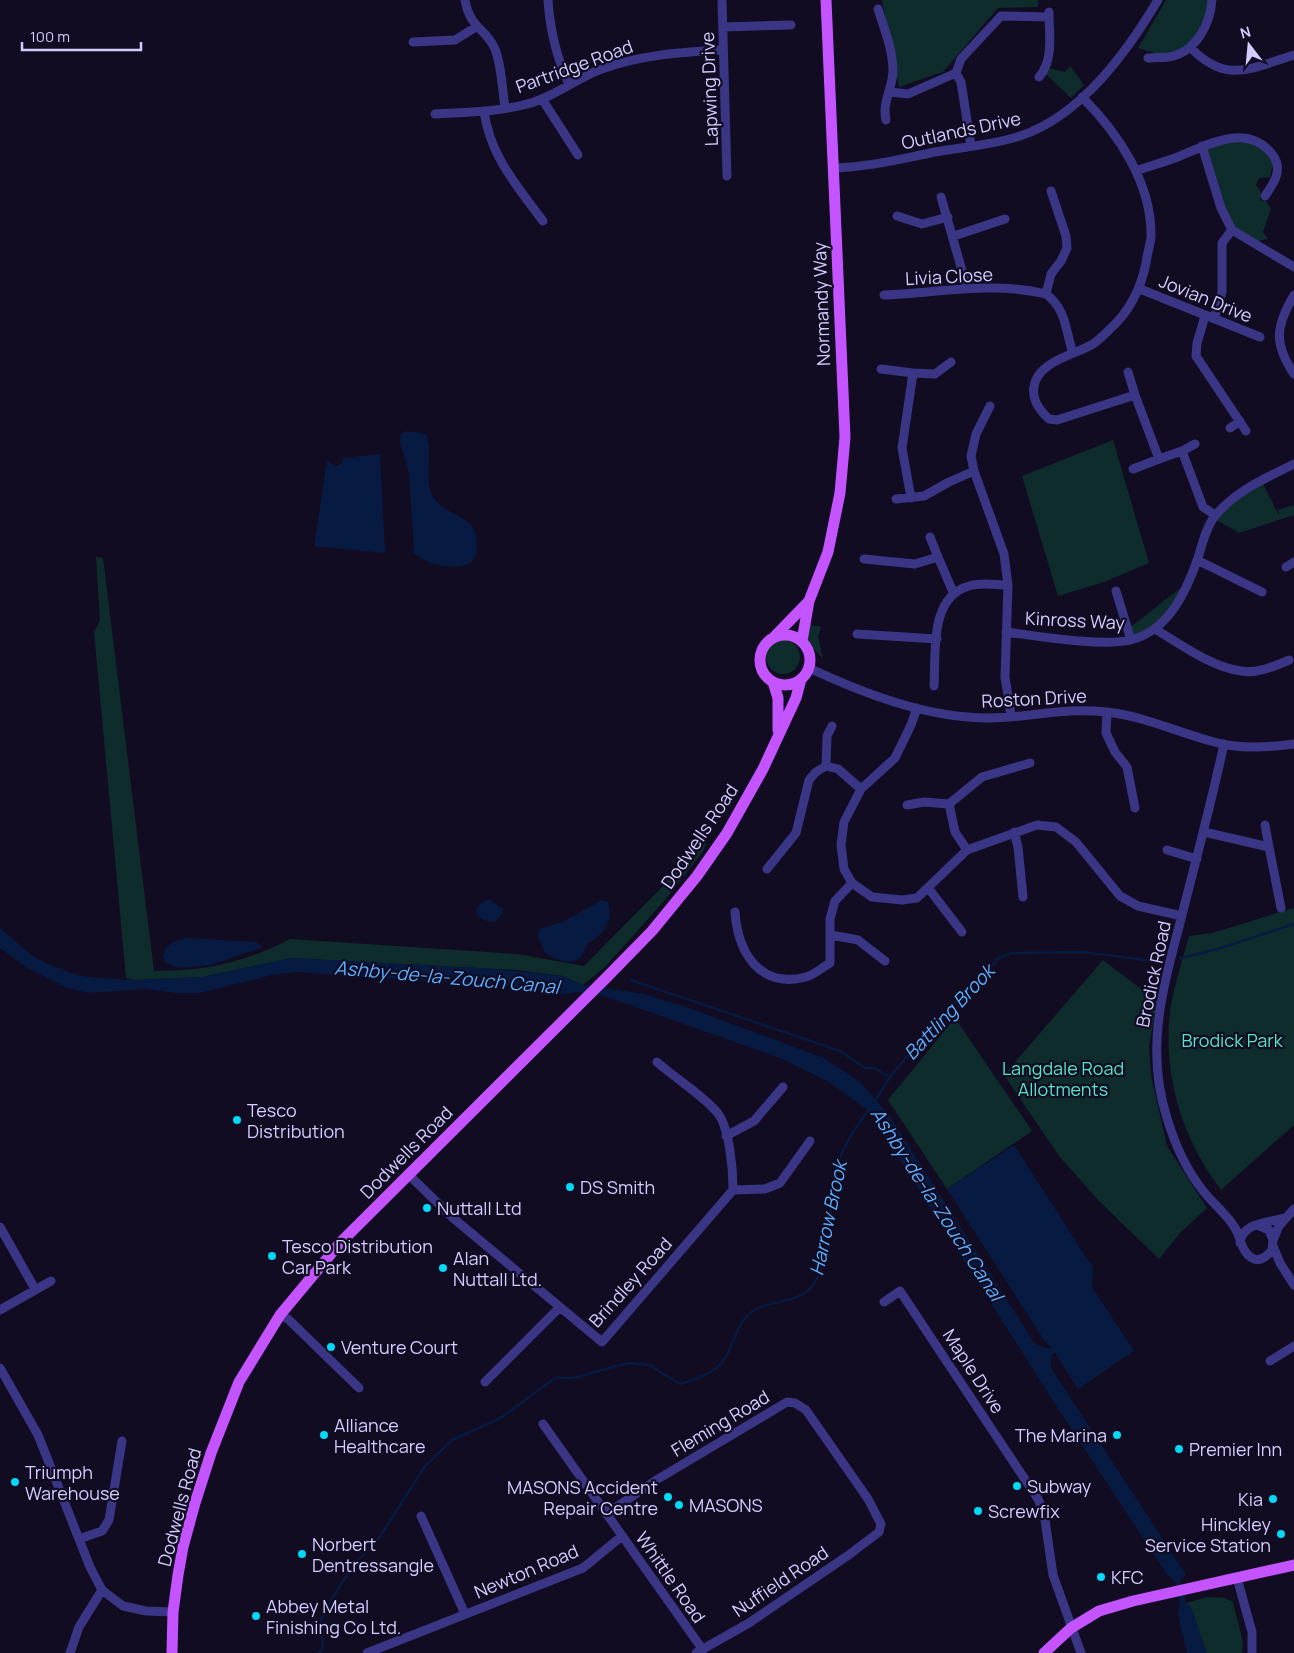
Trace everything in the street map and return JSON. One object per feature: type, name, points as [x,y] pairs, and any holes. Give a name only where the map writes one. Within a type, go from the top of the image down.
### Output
[{"type":"main road","name":"Normandy Way","points":[[802,641],[808,601],[828,552],[840,493],[845,437],[826,0]]},
{"type":"main road","name":"Normandy Way","points":[[774,637],[808,601]]},
{"type":"main road","points":[[789,635],[802,641],[810,654],[809,668],[801,679],[787,685],[773,682],[762,670],[759,662],[763,647],[774,637],[789,635]]},
{"type":"main road","name":"Dodwells Road","points":[[172,1653],[173,1612],[183,1547],[211,1452],[239,1382],[280,1315],[340,1243],[652,931],[697,876],[727,833],[763,769],[796,698],[801,679]]},
{"type":"main road","name":"Dodwells Road","points":[[773,682],[778,698],[778,734]]},
{"type":"main road","points":[[1044,1653],[1071,1628],[1099,1611],[1294,1565]]},
{"type":"street","points":[[465,0],[467,12],[476,28],[486,36],[494,48],[505,107]]},
{"type":"street","points":[[548,0],[554,47],[569,84]]},
{"type":"street","name":"Lapwing Drive","points":[[722,0],[727,176]]},
{"type":"street","name":"Outlands Drive","points":[[834,168],[892,162],[1019,137],[1034,131],[1049,123],[1082,97],[1118,60],[1136,36],[1158,0]]},
{"type":"street","points":[[1148,58],[1168,57],[1190,47],[1207,24],[1212,0]]},
{"type":"street","points":[[878,9],[893,69],[890,92],[883,106],[886,120]]},
{"type":"street","points":[[890,92],[908,94],[956,73],[961,59],[1001,16],[1049,15],[1049,57],[1046,70],[1039,77]]},
{"type":"street","points":[[723,27],[791,25]]},
{"type":"street","points":[[413,42],[455,40],[476,28]]},
{"type":"street","points":[[1190,47],[1212,66],[1225,70],[1242,71],[1294,55]]},
{"type":"street","name":"Partridge Road","points":[[435,114],[484,111],[526,104],[542,99],[569,84],[625,62],[671,53],[723,50]]},
{"type":"street","points":[[956,73],[961,82],[971,146]]},
{"type":"street","points":[[1082,97],[1121,143],[1136,171],[1148,207],[1151,238],[1140,289],[1112,328],[1093,344],[1046,366],[1038,375],[1032,388],[1035,402],[1049,419],[1057,420],[1135,395]]},
{"type":"street","points":[[542,99],[578,155]]},
{"type":"street","points":[[484,111],[486,129],[494,152],[506,173],[542,221]]},
{"type":"street","points":[[1136,171],[1202,146],[1239,137],[1262,144],[1274,157],[1278,175],[1265,196]]},
{"type":"street","points":[[1202,146],[1221,208],[1232,230],[1246,241],[1294,267]]},
{"type":"street","points":[[1051,191],[1066,236],[1066,248],[1061,261],[1051,274],[1046,294],[1056,301],[1063,313],[1074,353]]},
{"type":"street","points":[[941,197],[954,236],[967,288]]},
{"type":"street","points":[[897,216],[922,224],[948,216]]},
{"type":"street","points":[[954,236],[1004,219]]},
{"type":"street","points":[[1232,230],[1222,243],[1222,292],[1197,342],[1196,356],[1246,431]]},
{"type":"street","name":"Livia Close","points":[[884,296],[967,288],[1030,290],[1046,294]]},
{"type":"street","name":"Jovian Drive","points":[[1140,289],[1260,337]]},
{"type":"street","points":[[1294,295],[1286,310],[1278,345],[1281,355],[1294,374]]},
{"type":"street","points":[[881,369],[935,374],[951,362]]},
{"type":"street","points":[[1128,372],[1159,458]]},
{"type":"street","points":[[911,498],[902,448],[913,373]]},
{"type":"street","points":[[990,406],[976,434],[971,456],[974,471],[1004,554],[1008,585],[1005,677],[1011,716]]},
{"type":"street","points":[[1230,428],[1240,421]]},
{"type":"street","points":[[1132,469],[1182,451],[1195,444]]},
{"type":"street","points":[[1182,451],[1202,507],[1215,515]]},
{"type":"street","name":"Kinross Way","points":[[1006,632],[1109,642],[1131,640],[1155,629],[1170,614],[1181,599],[1215,515],[1255,483],[1294,464]]},
{"type":"street","points":[[896,500],[924,496],[974,471]]},
{"type":"street","points":[[930,537],[953,592]]},
{"type":"street","points":[[864,558],[915,564],[938,557]]},
{"type":"street","points":[[1197,560],[1262,592]]},
{"type":"street","points":[[934,686],[941,611],[953,592],[971,585],[1008,585]]},
{"type":"street","points":[[1116,591],[1131,640]]},
{"type":"street","points":[[1155,629],[1222,666],[1242,672],[1269,668],[1289,660]]},
{"type":"street","points":[[857,634],[937,639]]},
{"type":"street","name":"Roston Drive","points":[[809,668],[840,682],[917,708],[958,718],[992,718],[1062,710],[1107,712],[1146,720],[1224,744],[1246,746],[1294,744]]},
{"type":"street","points":[[917,708],[895,758],[861,789],[844,822],[841,845],[844,869],[852,883],[872,896],[902,900],[917,898],[929,889],[967,850],[1036,825],[1056,827],[1076,842],[1120,896],[1138,906],[1182,916]]},
{"type":"street","points":[[1107,712],[1106,733],[1115,752],[1126,767],[1135,808]]},
{"type":"street","points":[[826,766],[827,736],[832,726]]},
{"type":"street","name":"Brodick Road","points":[[1224,744],[1157,1020],[1155,1058],[1166,1117],[1176,1145],[1188,1169],[1203,1191],[1232,1225],[1240,1244]]},
{"type":"street","points":[[907,805],[924,802],[949,804],[982,777],[1030,763]]},
{"type":"street","points":[[767,869],[796,834],[800,807],[809,780],[816,772],[826,766],[838,769],[861,789]]},
{"type":"street","points":[[949,804],[955,832],[967,850]]},
{"type":"street","points":[[1265,825],[1280,908]]},
{"type":"street","points":[[1014,832],[1018,847],[1023,897]]},
{"type":"street","points":[[1204,832],[1269,847]]},
{"type":"street","points":[[1167,850],[1196,858]]},
{"type":"street","points":[[735,912],[736,930],[743,951],[756,968],[779,979],[807,977],[830,963],[830,919],[835,901],[852,883]]},
{"type":"street","points":[[929,889],[962,932]]},
{"type":"street","points":[[831,935],[858,940],[885,961]]},
{"type":"street","points":[[657,1062],[717,1112],[726,1136],[733,1190],[764,1189],[780,1183],[810,1141]]},
{"type":"street","points":[[726,1136],[754,1122],[783,1087]]},
{"type":"street","name":"Brindley Road","points":[[408,1174],[453,1218],[602,1342],[733,1190]]},
{"type":"street","points":[[1284,1218],[1245,1231],[1240,1244],[1245,1254],[1259,1259],[1268,1255],[1284,1218],[1294,1209]]},
{"type":"street","name":"Brodick Road","points":[[1232,1225],[1245,1231]]},
{"type":"street","points":[[1257,1226],[1269,1230],[1280,1263],[1294,1285]]},
{"type":"street","points":[[0,1227],[35,1289]]},
{"type":"street","points":[[1268,1255],[1280,1263]]},
{"type":"street","points":[[0,1310],[51,1281]]},
{"type":"street","name":"Maple Drive","points":[[884,1302],[900,1291],[1038,1499],[1044,1513],[1053,1575],[1071,1628]]},
{"type":"street","points":[[485,1382],[560,1307]]},
{"type":"street","points":[[280,1315],[288,1319],[359,1388]]},
{"type":"street","points":[[1270,1361],[1294,1346]]},
{"type":"street","points":[[0,1368],[38,1435],[79,1539],[102,1590],[123,1606],[146,1611],[173,1612]]},
{"type":"street","name":"Fleming Road","points":[[606,1514],[759,1418],[783,1404],[791,1402],[806,1410],[868,1499],[881,1524],[879,1532]]},
{"type":"street","name":"Whittle Road","points":[[543,1424],[622,1536],[700,1652]]},
{"type":"street","points":[[79,1539],[102,1531],[109,1521],[122,1441]]},
{"type":"street","name":"Newton Road","points":[[421,1516],[465,1614]]},
{"type":"street","name":"Nuffield Road","points":[[700,1652],[749,1622],[850,1554],[879,1532]]},
{"type":"street","name":"Newton Road","points":[[367,1652],[583,1568],[622,1536]]},
{"type":"street","points":[[1238,1578],[1252,1632],[1252,1653]]},
{"type":"street","points":[[70,1653],[79,1627],[102,1590]]},
{"type":"street","points":[[1071,1628],[1081,1653]]},
{"type":"green space","points":[[882,0],[1038,0],[1038,7],[998,8],[943,72],[899,87]]},
{"type":"green space","points":[[1166,0],[1210,0],[1211,10],[1190,47],[1168,57],[1138,48]]},
{"type":"green space","points":[[1070,66],[1084,85],[1071,98],[1046,74],[1048,68],[1065,72]]},
{"type":"green space","points":[[1239,137],[1256,142],[1274,157],[1270,177],[1259,178],[1256,185],[1261,192],[1260,200],[1266,201],[1271,209],[1263,232],[1268,239],[1250,243],[1232,230],[1202,146]]},
{"type":"green space","points":[[1113,440],[1149,563],[1104,582],[1058,596],[1022,476]]},
{"type":"green space","points":[[1261,480],[1280,517],[1278,510],[1294,505],[1294,515],[1239,533],[1213,518]]},
{"type":"green space","points":[[96,557],[103,558],[154,971],[173,971],[224,964],[257,954],[290,939],[517,954],[584,966],[662,887],[712,823],[704,850],[664,901],[605,967],[583,985],[563,976],[517,970],[291,958],[202,977],[134,980],[126,978],[94,632],[100,620]]},
{"type":"green space","points":[[1187,583],[1177,602],[1165,616],[1157,623],[1131,638],[1128,629]]},
{"type":"green space","points":[[807,624],[821,627],[818,637],[823,659],[808,642]]},
{"type":"green space","points":[[783,640],[790,641],[795,645],[799,650],[799,664],[795,669],[790,673],[783,674],[776,673],[771,669],[767,664],[766,657],[767,650],[771,645],[776,641]]},
{"type":"green space","name":"Brodick Park","points":[[1294,908],[1294,1125],[1221,1190],[1197,1152],[1187,1131],[1174,1089],[1170,1067],[1169,1022],[1177,978],[1189,936],[1212,933]]},
{"type":"green space","name":"Langdale Road Allotments","points":[[1103,960],[1157,1001],[1149,1046],[1151,1075],[1167,1146],[1207,1208],[1181,1232],[1159,1259],[1098,1200],[1059,1156],[1004,1075]]},
{"type":"green space","points":[[955,1018],[1032,1131],[947,1189],[888,1100]]},
{"type":"green space","points":[[1207,1597],[1225,1598],[1233,1602],[1243,1642],[1242,1653],[1206,1653],[1191,1607],[1186,1603]]},
{"type":"water","points":[[407,431],[426,434],[429,450],[429,483],[434,498],[445,509],[470,524],[474,530],[477,543],[476,554],[471,562],[465,565],[441,565],[425,560],[414,553],[409,473],[400,442],[401,434]]},
{"type":"water","points":[[380,454],[385,553],[314,546],[327,461],[336,466],[342,463],[343,458]]},
{"type":"water","points":[[489,899],[504,910],[497,921],[484,920],[475,911],[481,903]]},
{"type":"water","points":[[602,900],[608,902],[610,909],[610,916],[606,927],[603,932],[587,944],[584,952],[576,961],[559,960],[546,954],[538,937],[539,929],[564,921]]},
{"type":"water","name":"Ashby-de-la-Zouch Canal","points":[[0,928],[31,955],[46,963],[77,975],[96,978],[134,980],[202,977],[291,958],[497,969],[563,976],[583,985],[644,994],[689,1008],[824,1058],[860,1082],[889,1115],[1035,1344],[1050,1349],[1052,1348],[1044,1340],[947,1189],[1014,1145],[1093,1268],[1092,1287],[1134,1351],[1078,1389],[1055,1353],[1052,1355],[1051,1368],[1185,1573],[1185,1576],[1180,1579],[1186,1603],[1191,1607],[1207,1653],[1187,1653],[1178,1615],[1180,1603],[1175,1582],[1166,1573],[1055,1404],[869,1111],[829,1082],[780,1058],[604,996],[578,992],[563,994],[505,986],[298,972],[272,975],[199,993],[177,993],[144,989],[88,993],[65,987],[26,967],[0,948]]},
{"type":"water","points":[[185,938],[256,942],[263,947],[211,965],[179,968],[166,963],[163,956],[168,946]]},
{"type":"waterway","name":"Battling Brook","points":[[1180,958],[1218,949],[1294,924]]},
{"type":"waterway","name":"Battling Brook","points":[[875,1101],[890,1077],[940,1017],[999,958],[1012,953],[1083,952],[1161,962]]},
{"type":"waterway","points":[[631,980],[840,1051],[865,1068],[874,1068],[890,1077]]},
{"type":"waterway","name":"Harrow Brook","points":[[319,1653],[323,1648],[321,1620],[327,1607],[352,1567],[379,1538],[425,1466],[452,1440],[501,1418],[555,1378],[573,1378],[628,1363],[649,1365],[680,1384],[699,1378],[717,1368],[728,1353],[746,1317],[753,1311],[792,1299],[809,1290],[821,1270],[825,1257],[835,1174],[841,1156],[849,1139],[870,1108]]},
{"type":"place","name":"Tesco Distribution","points":[[237,1120]]},
{"type":"place","name":"DS Smith","points":[[570,1187]]},
{"type":"place","name":"Nuttall Ltd","points":[[427,1208]]},
{"type":"place","name":"Tesco Distribution Car Park","points":[[272,1256]]},
{"type":"place","name":"Alan Nuttall Ltd.","points":[[443,1268]]},
{"type":"place","name":"Venture Court","points":[[331,1347]]},
{"type":"place","name":"Alliance Healthcare","points":[[324,1435]]},
{"type":"place","name":"The Marina","points":[[1117,1435]]},
{"type":"place","name":"Premier Inn","points":[[1179,1449]]},
{"type":"place","name":"Triumph Warehouse","points":[[15,1482]]},
{"type":"place","name":"Subway","points":[[1017,1486]]},
{"type":"place","name":"MASONS Accident Repair Centre","points":[[668,1497]]},
{"type":"place","name":"Kia","points":[[1273,1499]]},
{"type":"place","name":"MASONS","points":[[679,1505]]},
{"type":"place","name":"Screwfix","points":[[978,1511]]},
{"type":"place","name":"Hinckley Service Station","points":[[1281,1534]]},
{"type":"place","name":"Norbert Dentressangle","points":[[302,1554]]},
{"type":"place","name":"KFC","points":[[1101,1577]]},
{"type":"place","name":"Abbey Metal Finishing Co Ltd.","points":[[256,1616]]}]
